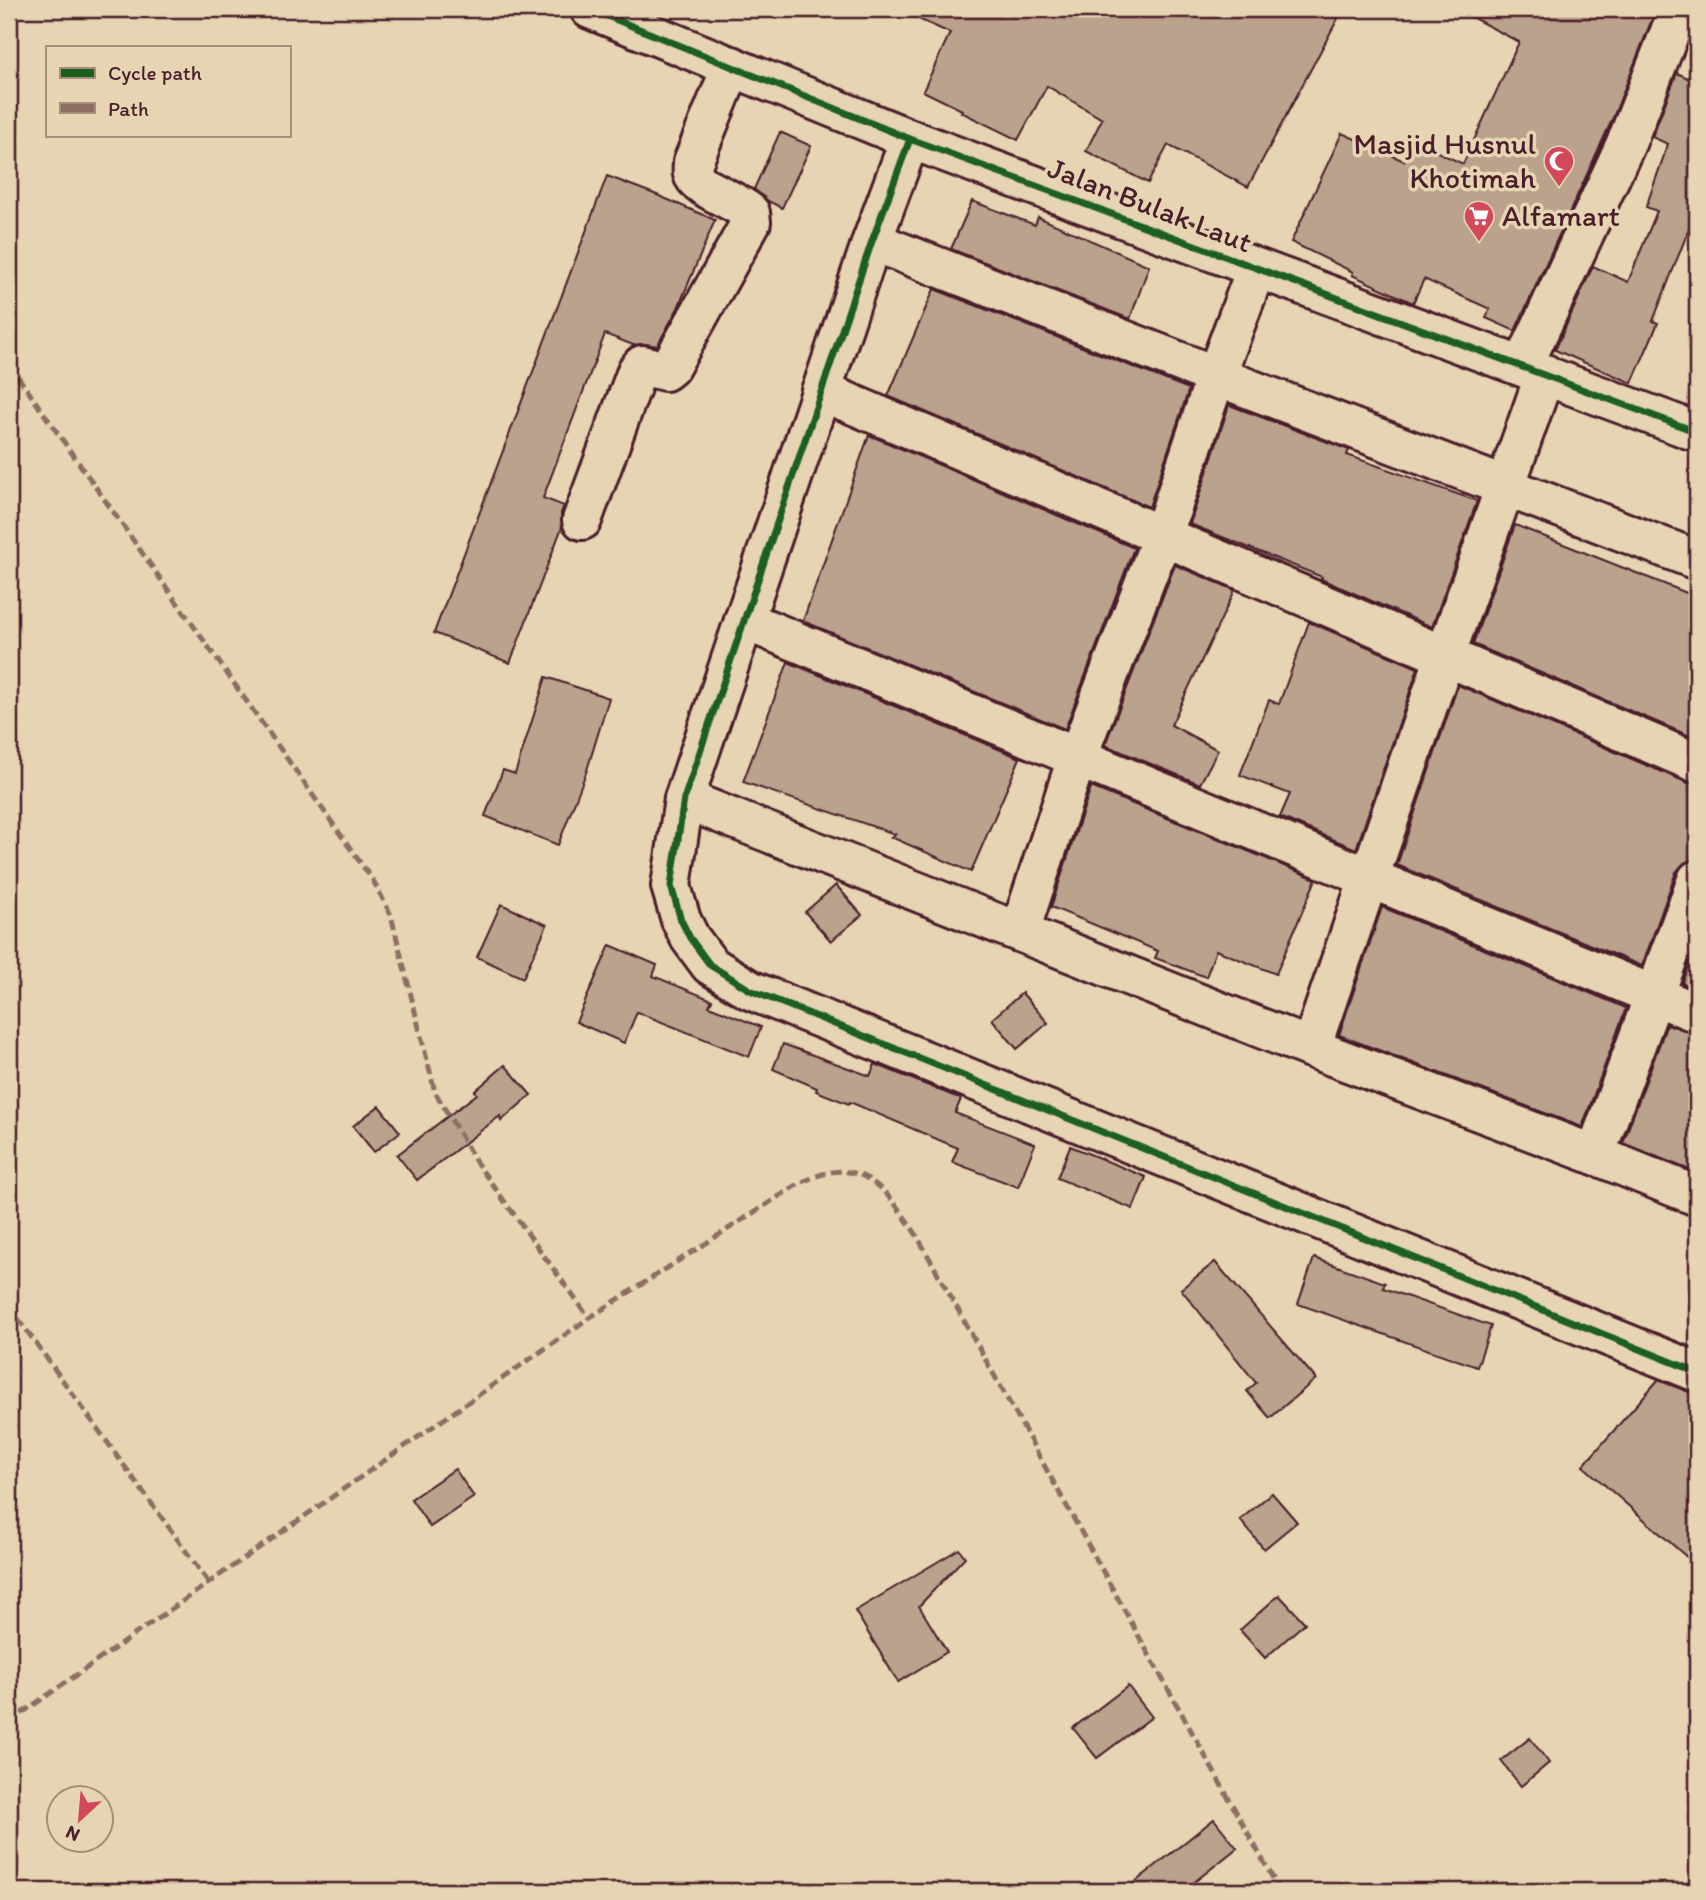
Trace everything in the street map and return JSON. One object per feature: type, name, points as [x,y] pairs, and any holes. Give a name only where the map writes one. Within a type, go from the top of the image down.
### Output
[{"type":"street","name":"Jalan Bulak Laut","points":[[590,9],[644,18],[732,66],[910,139],[1697,432]]},
{"type":"street","points":[[1311,1048],[1506,486],[1534,370],[1679,9]]},
{"type":"street","points":[[582,520],[638,371],[642,365],[665,371],[670,367],[751,222],[750,213],[743,205],[698,183],[693,174],[693,162],[732,66]]},
{"type":"street","points":[[910,139],[872,241],[684,799],[671,886],[690,939],[710,965],[750,990],[1697,1372]]},
{"type":"street","points":[[872,241],[1697,560]]},
{"type":"street","points":[[1020,931],[1077,758],[1161,537],[1256,269]]},
{"type":"street","points":[[821,391],[1697,763]]},
{"type":"street","points":[[744,620],[1697,1013]]},
{"type":"street","points":[[684,799],[1311,1048],[1697,1196]]},
{"type":"street","points":[[1595,1155],[1697,880]]},
{"type":"building","points":[[896,9],[1343,9],[1248,187],[1168,145],[1148,183],[1086,151],[1102,119],[1047,86],[1018,140],[961,112],[962,110],[923,91],[950,33]]},
{"type":"building","points":[[1456,9],[1656,9],[1612,120],[1515,331],[1486,318],[1490,309],[1424,279],[1413,303],[1352,275],[1353,272],[1291,242],[1342,133],[1404,161],[1414,141],[1463,164],[1519,42]]},
{"type":"building","points":[[1677,73],[1690,79],[1692,73],[1697,74],[1697,208],[1653,321],[1658,323],[1632,383],[1555,350],[1593,266],[1628,282],[1657,211],[1646,207],[1668,144],[1652,137]]},
{"type":"building","points":[[780,132],[811,146],[782,208],[754,189]]},
{"type":"building","points":[[607,176],[715,220],[678,308],[657,346],[633,345],[605,334],[543,498],[564,506],[561,513],[562,527],[510,663],[434,633]]},
{"type":"building","points":[[972,201],[1035,225],[1038,217],[1149,266],[1130,319],[951,249]]},
{"type":"building","points":[[934,289],[1189,389],[1149,507],[888,396]]},
{"type":"building","points":[[1229,405],[1349,450],[1347,455],[1477,501],[1432,627],[1321,579],[1322,577],[1190,524]]},
{"type":"building","points":[[869,435],[1134,548],[1065,729],[803,621]]},
{"type":"building","points":[[1515,525],[1697,597],[1697,739],[1473,644]]},
{"type":"building","points":[[1175,565],[1235,590],[1171,725],[1218,750],[1200,784],[1105,745]]},
{"type":"building","points":[[1309,622],[1418,668],[1356,849],[1280,817],[1290,794],[1240,775],[1269,700],[1279,704]]},
{"type":"building","points":[[788,662],[1020,758],[971,872],[891,837],[895,834],[743,782]]},
{"type":"building","points":[[546,677],[609,698],[587,770],[558,845],[485,816],[503,770],[515,774]]},
{"type":"building","points":[[1458,685],[1688,783],[1697,784],[1697,859],[1684,863],[1676,872],[1642,966],[1397,865]]},
{"type":"building","points":[[1091,787],[1316,879],[1276,974],[1216,950],[1206,977],[1155,958],[1158,951],[1051,907]]},
{"type":"building","points":[[836,885],[862,915],[831,941],[805,912]]},
{"type":"building","points":[[501,904],[547,925],[523,978],[477,957]]},
{"type":"building","points":[[1382,907],[1626,1008],[1582,1127],[1339,1035]]},
{"type":"building","points":[[1697,942],[1697,989],[1682,983]]},
{"type":"building","points":[[610,945],[657,965],[653,976],[712,1000],[709,1006],[761,1027],[749,1057],[637,1012],[624,1043],[576,1022]]},
{"type":"building","points":[[1022,993],[1048,1023],[1017,1049],[992,1019]]},
{"type":"building","points":[[1667,1024],[1697,1034],[1697,1173],[1623,1143]]},
{"type":"building","points":[[783,1044],[870,1076],[875,1064],[961,1099],[955,1113],[1035,1144],[1018,1187],[952,1162],[958,1148],[850,1102],[849,1104],[816,1091],[817,1088],[773,1069]]},
{"type":"building","points":[[505,1065],[531,1095],[501,1121],[500,1116],[417,1180],[397,1155],[477,1094],[475,1091]]},
{"type":"building","points":[[379,1106],[400,1132],[374,1152],[353,1126]]},
{"type":"building","points":[[1070,1146],[1146,1177],[1133,1209],[1057,1178]]},
{"type":"building","points":[[1314,1258],[1385,1283],[1383,1288],[1491,1326],[1477,1367],[1298,1304]]},
{"type":"building","points":[[1215,1262],[1316,1379],[1270,1418],[1247,1391],[1256,1383],[1181,1289]]},
{"type":"building","points":[[1658,1380],[1689,1392],[1697,1400],[1697,1566],[1583,1466]]},
{"type":"building","points":[[455,1469],[474,1497],[430,1527],[411,1499]]},
{"type":"building","points":[[1272,1493],[1297,1522],[1264,1549],[1240,1520]]},
{"type":"building","points":[[959,1549],[965,1557],[919,1606],[947,1652],[898,1682],[855,1611]]},
{"type":"building","points":[[1279,1595],[1305,1623],[1265,1658],[1240,1630]]},
{"type":"building","points":[[1128,1686],[1152,1717],[1097,1758],[1073,1728]]},
{"type":"building","points":[[1530,1738],[1549,1763],[1521,1786],[1501,1761]]},
{"type":"building","points":[[1214,1819],[1237,1848],[1183,1891],[1124,1891]]},
{"type":"marked path","points":[[9,364],[374,882],[391,915],[435,1092],[476,1162],[589,1318]]},
{"type":"marked path","points":[[9,1722],[589,1318],[800,1183],[842,1171],[869,1179],[880,1188],[916,1234],[1280,1891]]},
{"type":"marked path","points":[[9,1306],[209,1583]]},
{"type":"cycle path","points":[[590,9],[910,139],[1697,432]]},
{"type":"cycle path","points":[[910,139],[872,241],[684,799],[671,886],[681,920],[690,938],[710,965],[750,990],[1697,1372]]},
{"type":"place","name":"Masjid Husnul Khotimah","points":[[1559,188]]},
{"type":"place","name":"Alfamart","points":[[1479,243]]}]
